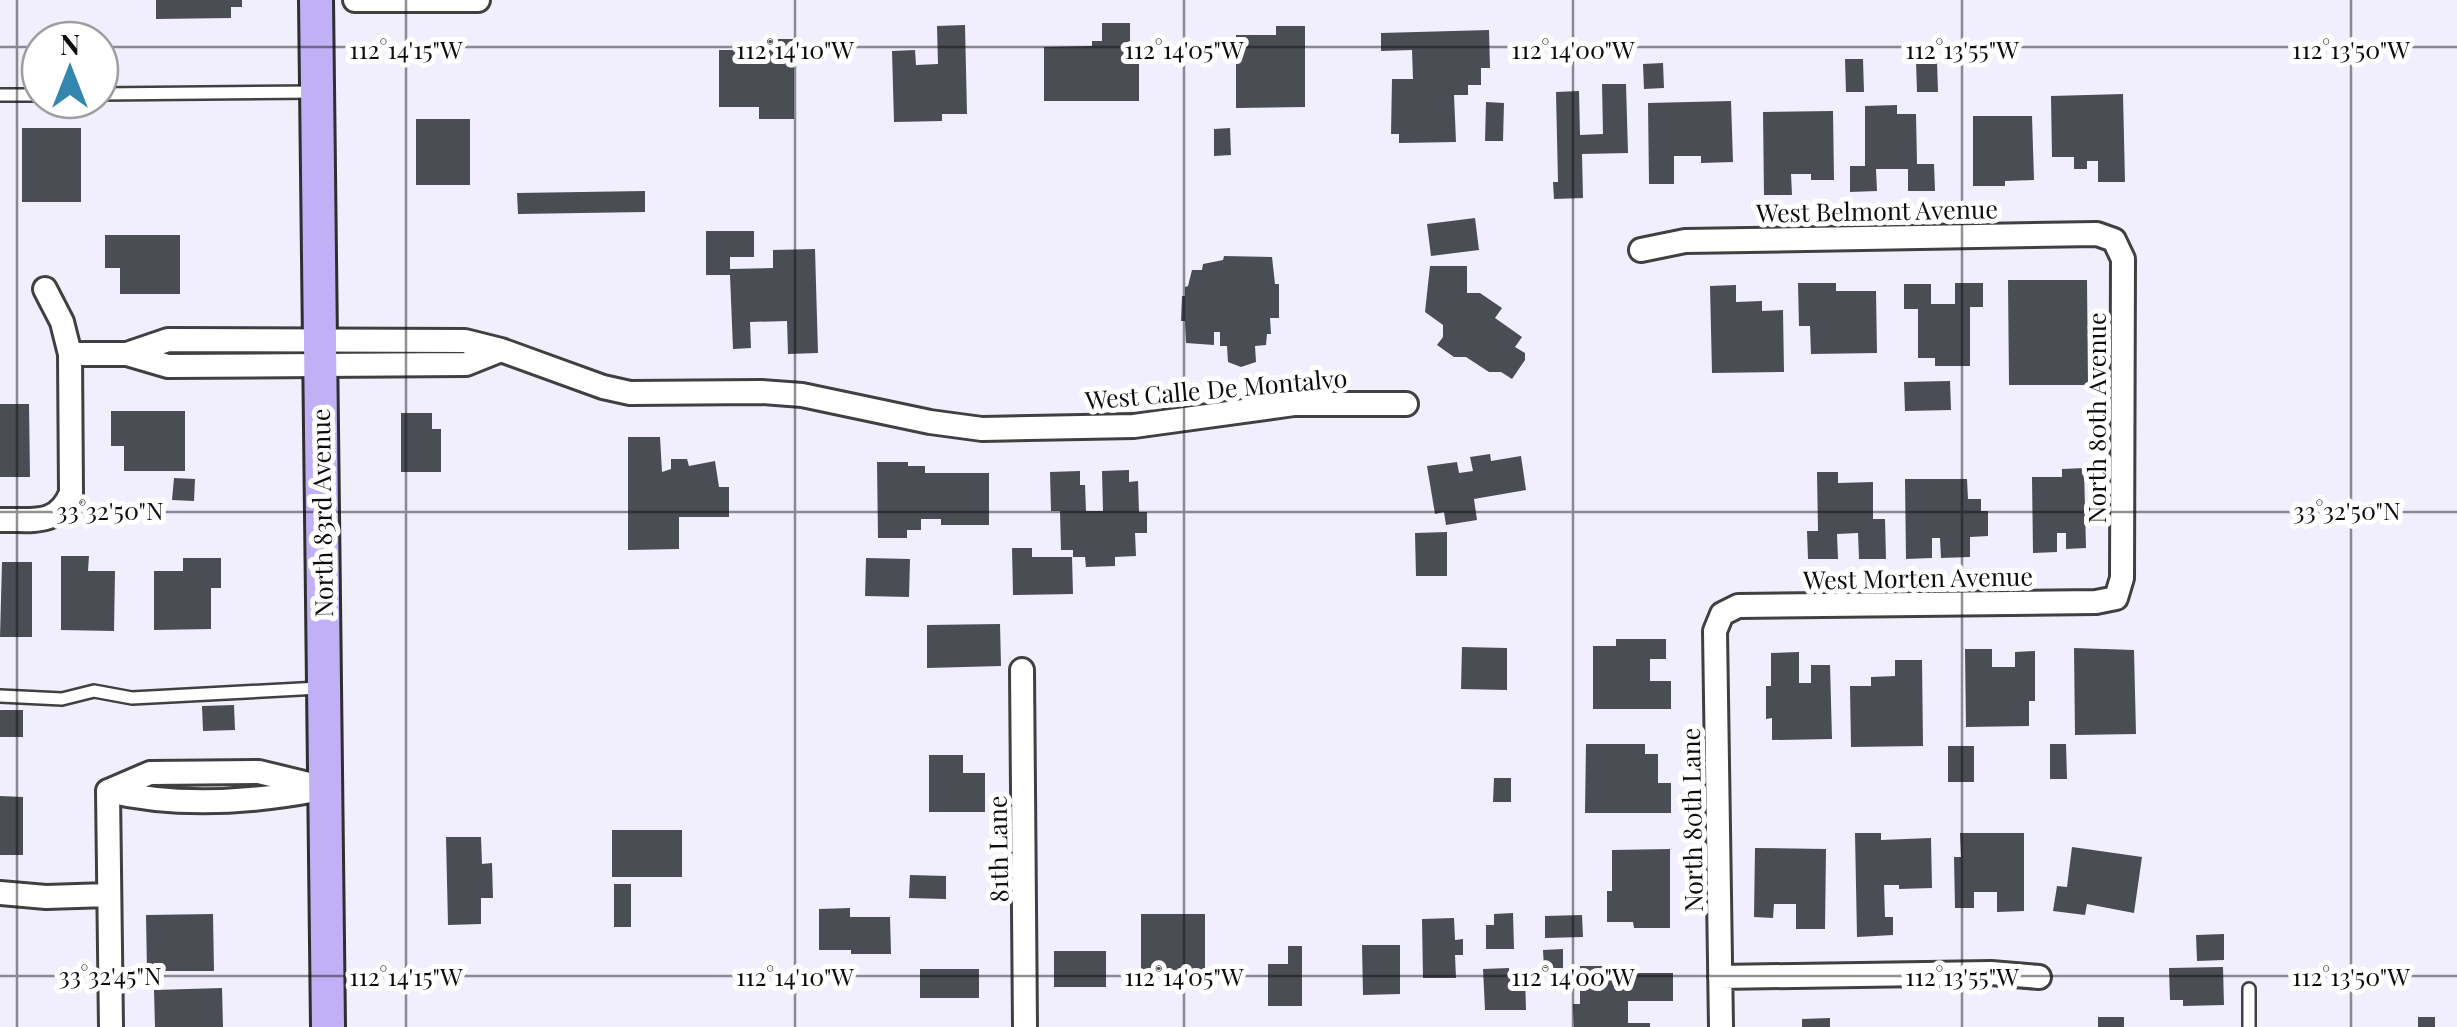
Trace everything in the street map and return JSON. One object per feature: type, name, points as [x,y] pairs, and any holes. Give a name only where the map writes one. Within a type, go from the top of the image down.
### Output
[{"type":"main road","name":"North 83rd Avenue","points":[[316,0],[328,1027]]},
{"type":"street","points":[[355,0],[478,0]]},
{"type":"street","name":"West Belmont Avenue","points":[[1641,250],[1705,240],[2096,234],[2114,240]]},
{"type":"street","name":"North 80th Avenue","points":[[2114,240],[2123,258],[2122,578],[2116,598]]},
{"type":"street","points":[[0,520],[48,519],[64,510],[71,494],[70,354],[62,322],[45,289]]},
{"type":"street","points":[[128,354],[168,340],[319,353]]},
{"type":"street","points":[[202,340],[202,366]]},
{"type":"street","name":"West Calle De Montalvo","points":[[319,353],[431,352],[464,341],[630,394],[760,392],[802,396],[930,422],[982,428],[1134,426],[1294,404],[1406,404]]},
{"type":"street","points":[[70,354],[128,354],[168,366],[202,366],[319,353]]},
{"type":"street","name":"West Morten Avenue","points":[[1722,614],[1738,606],[2096,602],[2116,598]]},
{"type":"street","name":"North 80th Lane","points":[[1721,1027],[1715,631],[1722,614]]},
{"type":"street","name":"81th Lane","points":[[1022,670],[1025,1027]]},
{"type":"street","points":[[108,791],[150,773],[259,772],[325,788]]},
{"type":"street","points":[[173,773],[174,801]]},
{"type":"street","points":[[108,791],[151,802],[260,801],[325,788]]},
{"type":"street","points":[[108,791],[110,1027]]},
{"type":"street","points":[[0,893],[46,897],[108,895]]},
{"type":"street","points":[[1720,977],[1991,972],[2039,977]]},
{"type":"lane","points":[[120,94],[317,92]]},
{"type":"lane","points":[[0,696],[62,699],[94,691],[132,698],[324,688]]},
{"type":"lane","points":[[2249,989],[2250,1027]]},
{"type":"building","points":[[156,0],[242,0],[242,7],[231,7],[231,18],[156,19]]},
{"type":"building","points":[[1102,23],[1130,23],[1130,60],[1139,60],[1139,101],[1044,101],[1044,47],[1092,46],[1092,41],[1102,41]]},
{"type":"building","points":[[965,25],[967,114],[942,114],[942,121],[894,122],[892,51],[915,50],[916,65],[938,64],[937,26]]},
{"type":"building","points":[[1276,26],[1305,26],[1305,107],[1236,108],[1236,35],[1276,35]]},
{"type":"building","points":[[1489,30],[1490,68],[1481,68],[1481,85],[1468,85],[1468,95],[1454,95],[1456,142],[1399,143],[1399,134],[1391,134],[1392,79],[1413,79],[1412,50],[1381,51],[1381,33]]},
{"type":"building","points":[[768,39],[794,39],[794,119],[759,119],[759,107],[719,107],[719,50],[768,50]]},
{"type":"building","points":[[1845,59],[1863,59],[1864,92],[1846,92]]},
{"type":"building","points":[[1916,61],[1937,61],[1938,92],[1917,92]]},
{"type":"building","points":[[1663,63],[1664,88],[1644,89],[1643,64]]},
{"type":"building","points":[[1602,84],[1626,84],[1628,153],[1582,154],[1583,198],[1554,199],[1553,182],[1558,182],[1556,92],[1579,91],[1580,135],[1603,134]]},
{"type":"building","points":[[2123,94],[2125,182],[2098,182],[2098,161],[2087,161],[2087,169],[2074,169],[2074,157],[2052,157],[2051,96]]},
{"type":"building","points":[[1731,101],[1733,162],[1701,163],[1701,156],[1674,156],[1674,184],[1649,184],[1648,103]]},
{"type":"building","points":[[1486,102],[1504,103],[1503,141],[1485,141]]},
{"type":"building","points":[[1897,105],[1897,114],[1916,114],[1917,164],[1934,164],[1935,191],[1908,191],[1908,169],[1876,169],[1877,191],[1850,192],[1850,166],[1865,166],[1865,106]]},
{"type":"building","points":[[1833,111],[1834,180],[1811,180],[1811,174],[1791,174],[1792,195],[1764,195],[1763,112]]},
{"type":"building","points":[[1973,116],[2032,116],[2034,180],[2005,181],[2005,186],[1973,186]]},
{"type":"building","points":[[416,119],[470,119],[470,185],[416,185]]},
{"type":"building","points":[[22,128],[81,128],[81,202],[22,202]]},
{"type":"building","points":[[1230,128],[1231,155],[1214,156],[1214,129]]},
{"type":"building","points":[[645,191],[645,212],[518,214],[517,193]]},
{"type":"building","points":[[1475,218],[1479,250],[1431,256],[1427,224]]},
{"type":"building","points":[[706,231],[754,231],[754,257],[730,257],[730,269],[773,268],[773,250],[815,249],[818,353],[788,354],[787,321],[750,322],[751,348],[733,349],[730,275],[706,275]]},
{"type":"building","points":[[105,235],[180,235],[180,294],[120,294],[120,268],[105,268]]},
{"type":"building","points":[[1224,256],[1272,257],[1275,284],[1279,284],[1279,318],[1270,318],[1271,334],[1267,334],[1266,345],[1255,346],[1256,362],[1241,367],[1228,362],[1227,346],[1220,346],[1220,332],[1214,332],[1214,345],[1186,343],[1185,321],[1181,321],[1182,296],[1192,270],[1202,270],[1203,264],[1223,260]]},
{"type":"building","points":[[1430,266],[1467,266],[1467,293],[1480,293],[1502,308],[1495,318],[1522,337],[1515,347],[1525,353],[1525,360],[1512,379],[1501,372],[1489,372],[1466,357],[1454,357],[1437,345],[1443,337],[1443,325],[1425,312]]},
{"type":"building","points":[[2008,280],[2087,280],[2088,385],[2009,385]]},
{"type":"building","points":[[1798,283],[1836,283],[1836,291],[1876,291],[1877,353],[1811,354],[1810,326],[1799,326]]},
{"type":"building","points":[[1955,283],[1983,283],[1983,307],[1970,307],[1970,366],[1935,366],[1935,358],[1918,358],[1918,309],[1904,309],[1904,284],[1931,284],[1931,304],[1955,304]]},
{"type":"building","points":[[1736,285],[1736,302],[1762,301],[1762,311],[1783,310],[1784,372],[1712,373],[1710,286]]},
{"type":"building","points":[[1950,381],[1951,410],[1905,411],[1904,382]]},
{"type":"building","points":[[0,404],[29,404],[30,477],[0,477]]},
{"type":"building","points":[[111,411],[185,411],[185,471],[124,471],[124,446],[111,446]]},
{"type":"building","points":[[401,413],[432,413],[432,429],[441,429],[441,472],[401,472]]},
{"type":"building","points":[[628,437],[660,437],[662,472],[671,469],[671,459],[687,459],[689,466],[715,461],[719,487],[729,487],[729,517],[679,517],[679,549],[628,550]]},
{"type":"building","points":[[1490,454],[1491,461],[1521,456],[1526,490],[1474,499],[1477,520],[1446,525],[1444,512],[1435,514],[1427,466],[1457,462],[1459,473],[1473,471],[1470,457]]},
{"type":"building","points":[[877,462],[908,462],[908,466],[925,466],[925,473],[989,473],[989,525],[941,525],[941,519],[921,519],[921,530],[907,530],[907,538],[878,538]]},
{"type":"building","points":[[2084,468],[2086,548],[2066,549],[2066,533],[2057,533],[2057,552],[2033,553],[2032,477],[2062,477],[2062,469]]},
{"type":"building","points":[[1129,470],[1129,482],[1138,481],[1139,512],[1147,512],[1147,533],[1135,533],[1136,556],[1115,557],[1115,566],[1086,567],[1085,557],[1073,557],[1073,550],[1061,550],[1060,511],[1051,511],[1050,472],[1080,471],[1086,511],[1103,511],[1102,471]]},
{"type":"building","points":[[1817,472],[1838,472],[1838,483],[1873,482],[1873,519],[1885,519],[1886,559],[1859,559],[1858,533],[1837,534],[1838,559],[1808,559],[1807,531],[1818,531]]},
{"type":"building","points":[[174,478],[195,479],[194,501],[172,500]]},
{"type":"building","points":[[1905,479],[1967,479],[1968,499],[1981,499],[1981,511],[1988,511],[1988,536],[1970,537],[1970,557],[1941,558],[1940,538],[1932,538],[1932,558],[1906,559]]},
{"type":"building","points":[[1447,532],[1447,576],[1416,576],[1415,533]]},
{"type":"building","points":[[1012,548],[1032,548],[1032,557],[1072,557],[1073,594],[1013,595]]},
{"type":"building","points":[[61,556],[89,556],[88,571],[115,571],[114,631],[61,630]]},
{"type":"building","points":[[183,558],[221,558],[221,588],[211,588],[211,629],[154,630],[154,571],[183,571]]},
{"type":"building","points":[[866,558],[910,559],[909,597],[865,596]]},
{"type":"building","points":[[2,562],[32,562],[32,637],[0,637]]},
{"type":"building","points":[[1000,624],[1001,666],[927,668],[927,625]]},
{"type":"building","points":[[1616,639],[1666,639],[1666,659],[1650,659],[1650,681],[1671,681],[1671,709],[1593,709],[1593,646],[1616,646]]},
{"type":"building","points":[[1462,647],[1507,648],[1507,690],[1461,689]]},
{"type":"building","points":[[2074,648],[2134,650],[2136,734],[2075,735]]},
{"type":"building","points":[[1965,649],[1992,649],[1992,667],[2015,667],[2015,652],[2035,651],[2035,701],[2029,701],[2029,726],[1966,727]]},
{"type":"building","points":[[1799,652],[1799,683],[1811,683],[1811,665],[1830,665],[1832,739],[1772,740],[1772,718],[1766,719],[1771,653]]},
{"type":"building","points":[[1895,660],[1922,660],[1923,746],[1851,747],[1850,686],[1871,686],[1871,677],[1895,676]]},
{"type":"building","points":[[234,705],[235,730],[203,731],[202,706]]},
{"type":"building","points":[[0,710],[23,710],[23,737],[0,737]]},
{"type":"building","points":[[1586,744],[1645,744],[1645,754],[1658,754],[1658,783],[1671,783],[1671,813],[1585,813]]},
{"type":"building","points":[[2050,744],[2066,744],[2067,779],[2050,779]]},
{"type":"building","points":[[1948,746],[1974,746],[1974,782],[1948,782]]},
{"type":"building","points":[[929,755],[963,755],[963,773],[985,773],[985,812],[929,812]]},
{"type":"building","points":[[1494,778],[1511,778],[1511,802],[1493,802]]},
{"type":"building","points":[[0,796],[23,797],[23,855],[0,855]]},
{"type":"building","points":[[612,830],[682,830],[682,877],[612,877]]},
{"type":"building","points":[[1855,833],[1881,833],[1881,840],[1931,838],[1932,888],[1899,889],[1899,885],[1884,885],[1885,917],[1893,917],[1893,935],[1857,937]]},
{"type":"building","points":[[1960,833],[2024,833],[2024,911],[1997,912],[1997,892],[1974,892],[1974,908],[1955,908],[1954,857],[1961,857]]},
{"type":"building","points":[[446,837],[481,837],[482,864],[492,863],[493,898],[481,898],[481,924],[448,925]]},
{"type":"building","points":[[2072,847],[2142,857],[2134,913],[2087,904],[2085,915],[2053,911],[2057,886],[2067,887]]},
{"type":"building","points":[[1755,848],[1826,849],[1825,929],[1796,929],[1796,904],[1774,904],[1773,918],[1754,917]]},
{"type":"building","points":[[1670,849],[1670,928],[1634,928],[1633,922],[1607,922],[1612,850]]},
{"type":"building","points":[[910,875],[946,876],[946,899],[909,898]]},
{"type":"building","points":[[614,884],[631,884],[631,927],[614,927]]},
{"type":"building","points":[[850,908],[850,917],[890,917],[891,954],[819,950],[819,909]]},
{"type":"building","points":[[1513,913],[1514,949],[1486,949],[1486,925],[1494,925],[1494,914]]},
{"type":"building","points":[[213,914],[214,971],[147,971],[146,915]]},
{"type":"building","points":[[1141,914],[1205,914],[1205,970],[1141,970]]},
{"type":"building","points":[[1582,915],[1583,937],[1545,938],[1545,916]]},
{"type":"building","points":[[1454,918],[1455,940],[1463,939],[1463,955],[1455,955],[1456,978],[1423,978],[1422,919]]},
{"type":"building","points":[[2224,934],[2224,960],[2197,961],[2196,935]]},
{"type":"building","points":[[1362,945],[1400,945],[1400,994],[1363,995]]},
{"type":"building","points":[[1288,946],[1302,946],[1302,1006],[1268,1006],[1268,964],[1288,964]]},
{"type":"building","points":[[1563,949],[1563,968],[1544,968],[1543,950]]},
{"type":"building","points":[[1054,951],[1106,951],[1106,987],[1054,987]]},
{"type":"building","points":[[1580,966],[1636,966],[1636,973],[1673,973],[1673,1001],[1628,1001],[1628,1023],[1650,1023],[1650,1027],[1574,1027],[1573,1004],[1580,1004]]},
{"type":"building","points":[[2223,967],[2224,1005],[2183,1006],[2183,1000],[2170,1000],[2169,968]]},
{"type":"building","points":[[1509,968],[1509,977],[1525,976],[1526,1010],[1485,1010],[1483,969]]},
{"type":"building","points":[[920,969],[979,969],[979,998],[920,998]]},
{"type":"building","points":[[222,988],[223,1027],[155,1027],[154,990]]},
{"type":"building","points":[[2098,1017],[2124,1017],[2124,1027],[2098,1027]]},
{"type":"building","points":[[2418,1017],[2435,1017],[2435,1027],[2418,1027]]},
{"type":"building","points":[[1830,1018],[1830,1027],[1802,1027],[1802,1019]]}]
